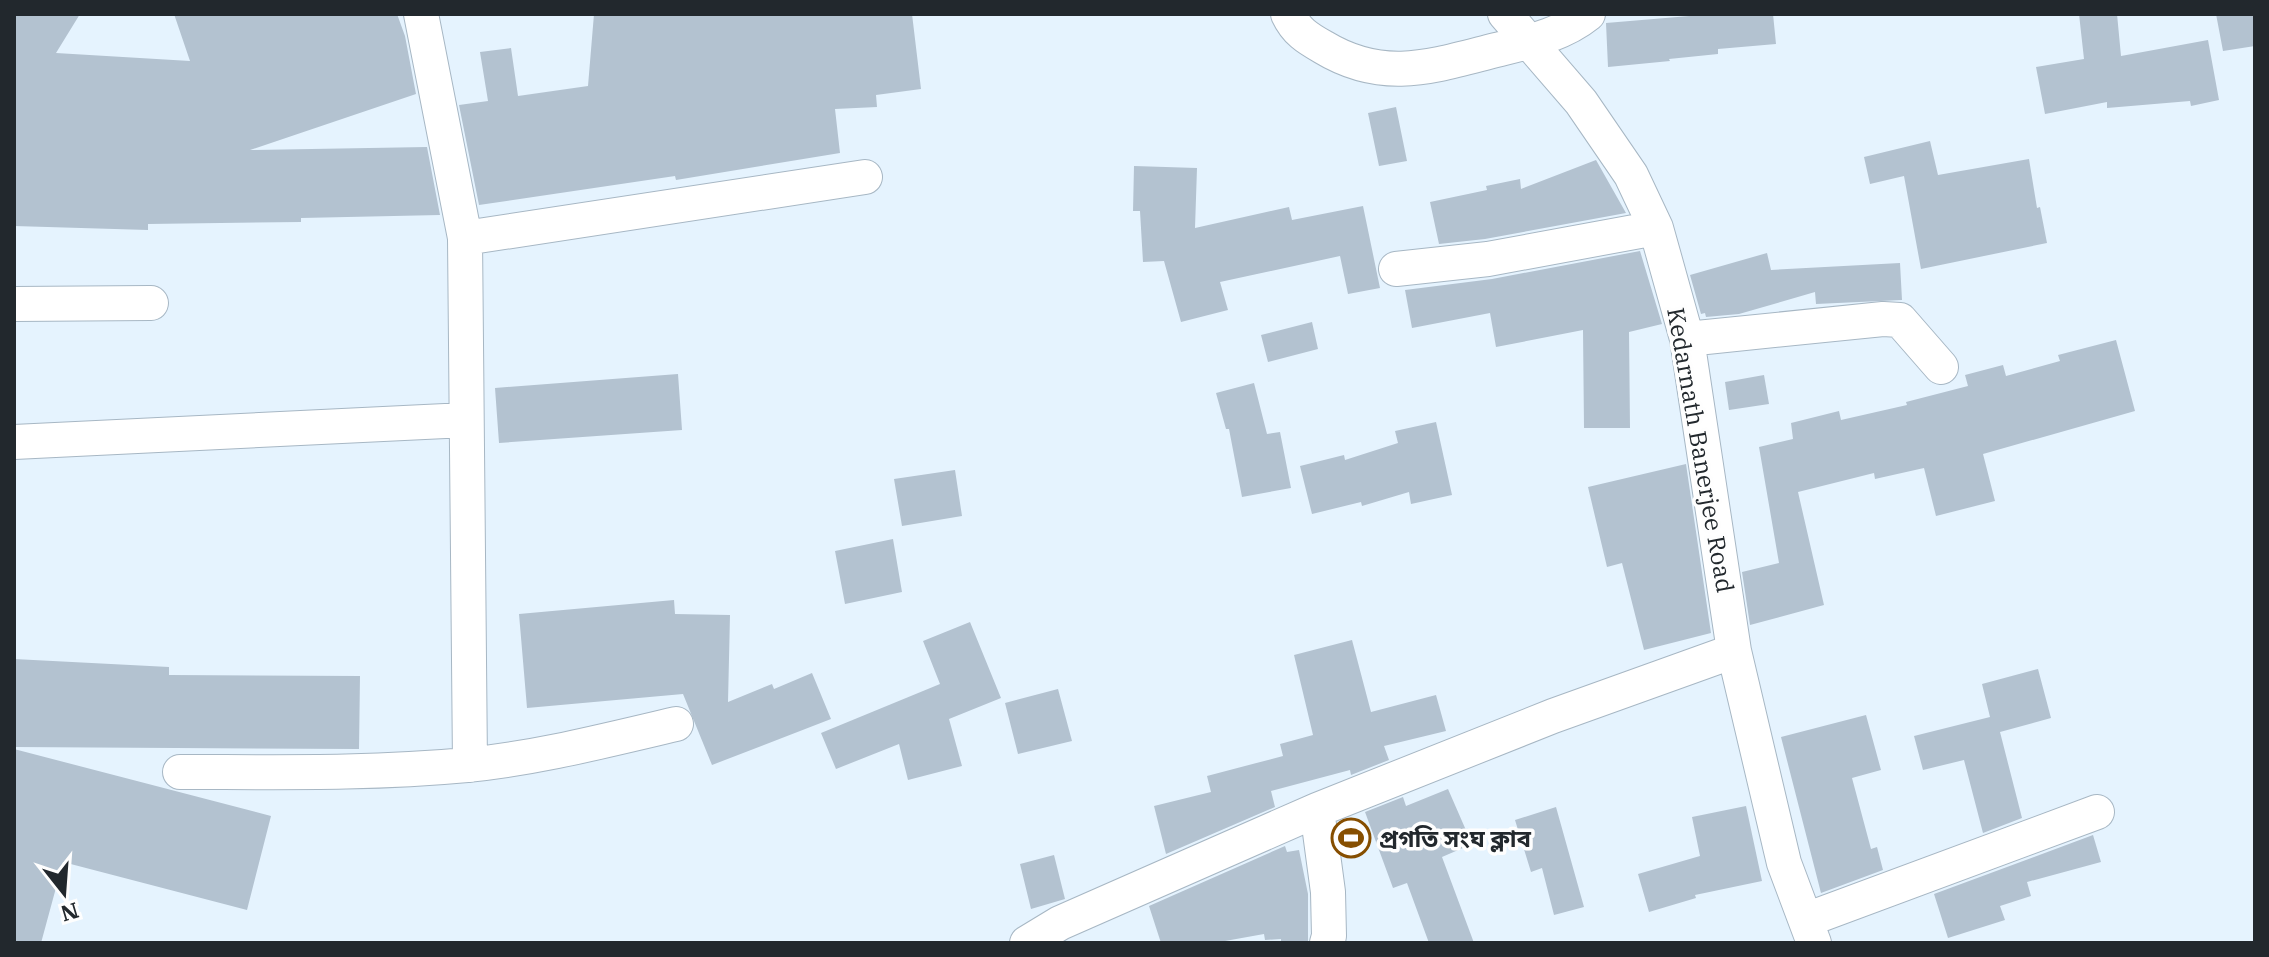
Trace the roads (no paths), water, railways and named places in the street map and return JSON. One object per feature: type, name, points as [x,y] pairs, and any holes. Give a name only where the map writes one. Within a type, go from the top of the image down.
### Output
[{"type":"street","points":[[421,14],[465,238],[470,765]]},
{"type":"street","points":[[1288,14],[1303,35],[1332,53],[1365,65],[1399,70],[1433,67],[1528,42],[1573,26],[1588,14]]},
{"type":"street","name":"Kedarnath Banerjee Road","points":[[1505,14],[1590,114],[1631,175],[1656,228],[1687,339],[1734,651],[1784,863],[1810,931]]},
{"type":"street","points":[[465,238],[865,177]]},
{"type":"street","points":[[1396,269],[1488,259],[1656,228]]},
{"type":"street","points":[[14,304],[151,303]]},
{"type":"street","points":[[1687,339],[1892,319],[1900,320],[1941,367]]},
{"type":"street","points":[[14,442],[466,420]]},
{"type":"street","points":[[1027,943],[1060,923],[1317,810],[1553,716],[1734,651]]},
{"type":"street","points":[[180,772],[387,772],[470,765],[549,753],[676,724]]},
{"type":"street","points":[[1317,810],[1328,892],[1327,943]]},
{"type":"street","points":[[1810,931],[2097,812]]},
{"type":"place","name":"প্রগতি সংঘ ক্লাব","points":[[1351,838]]}]
